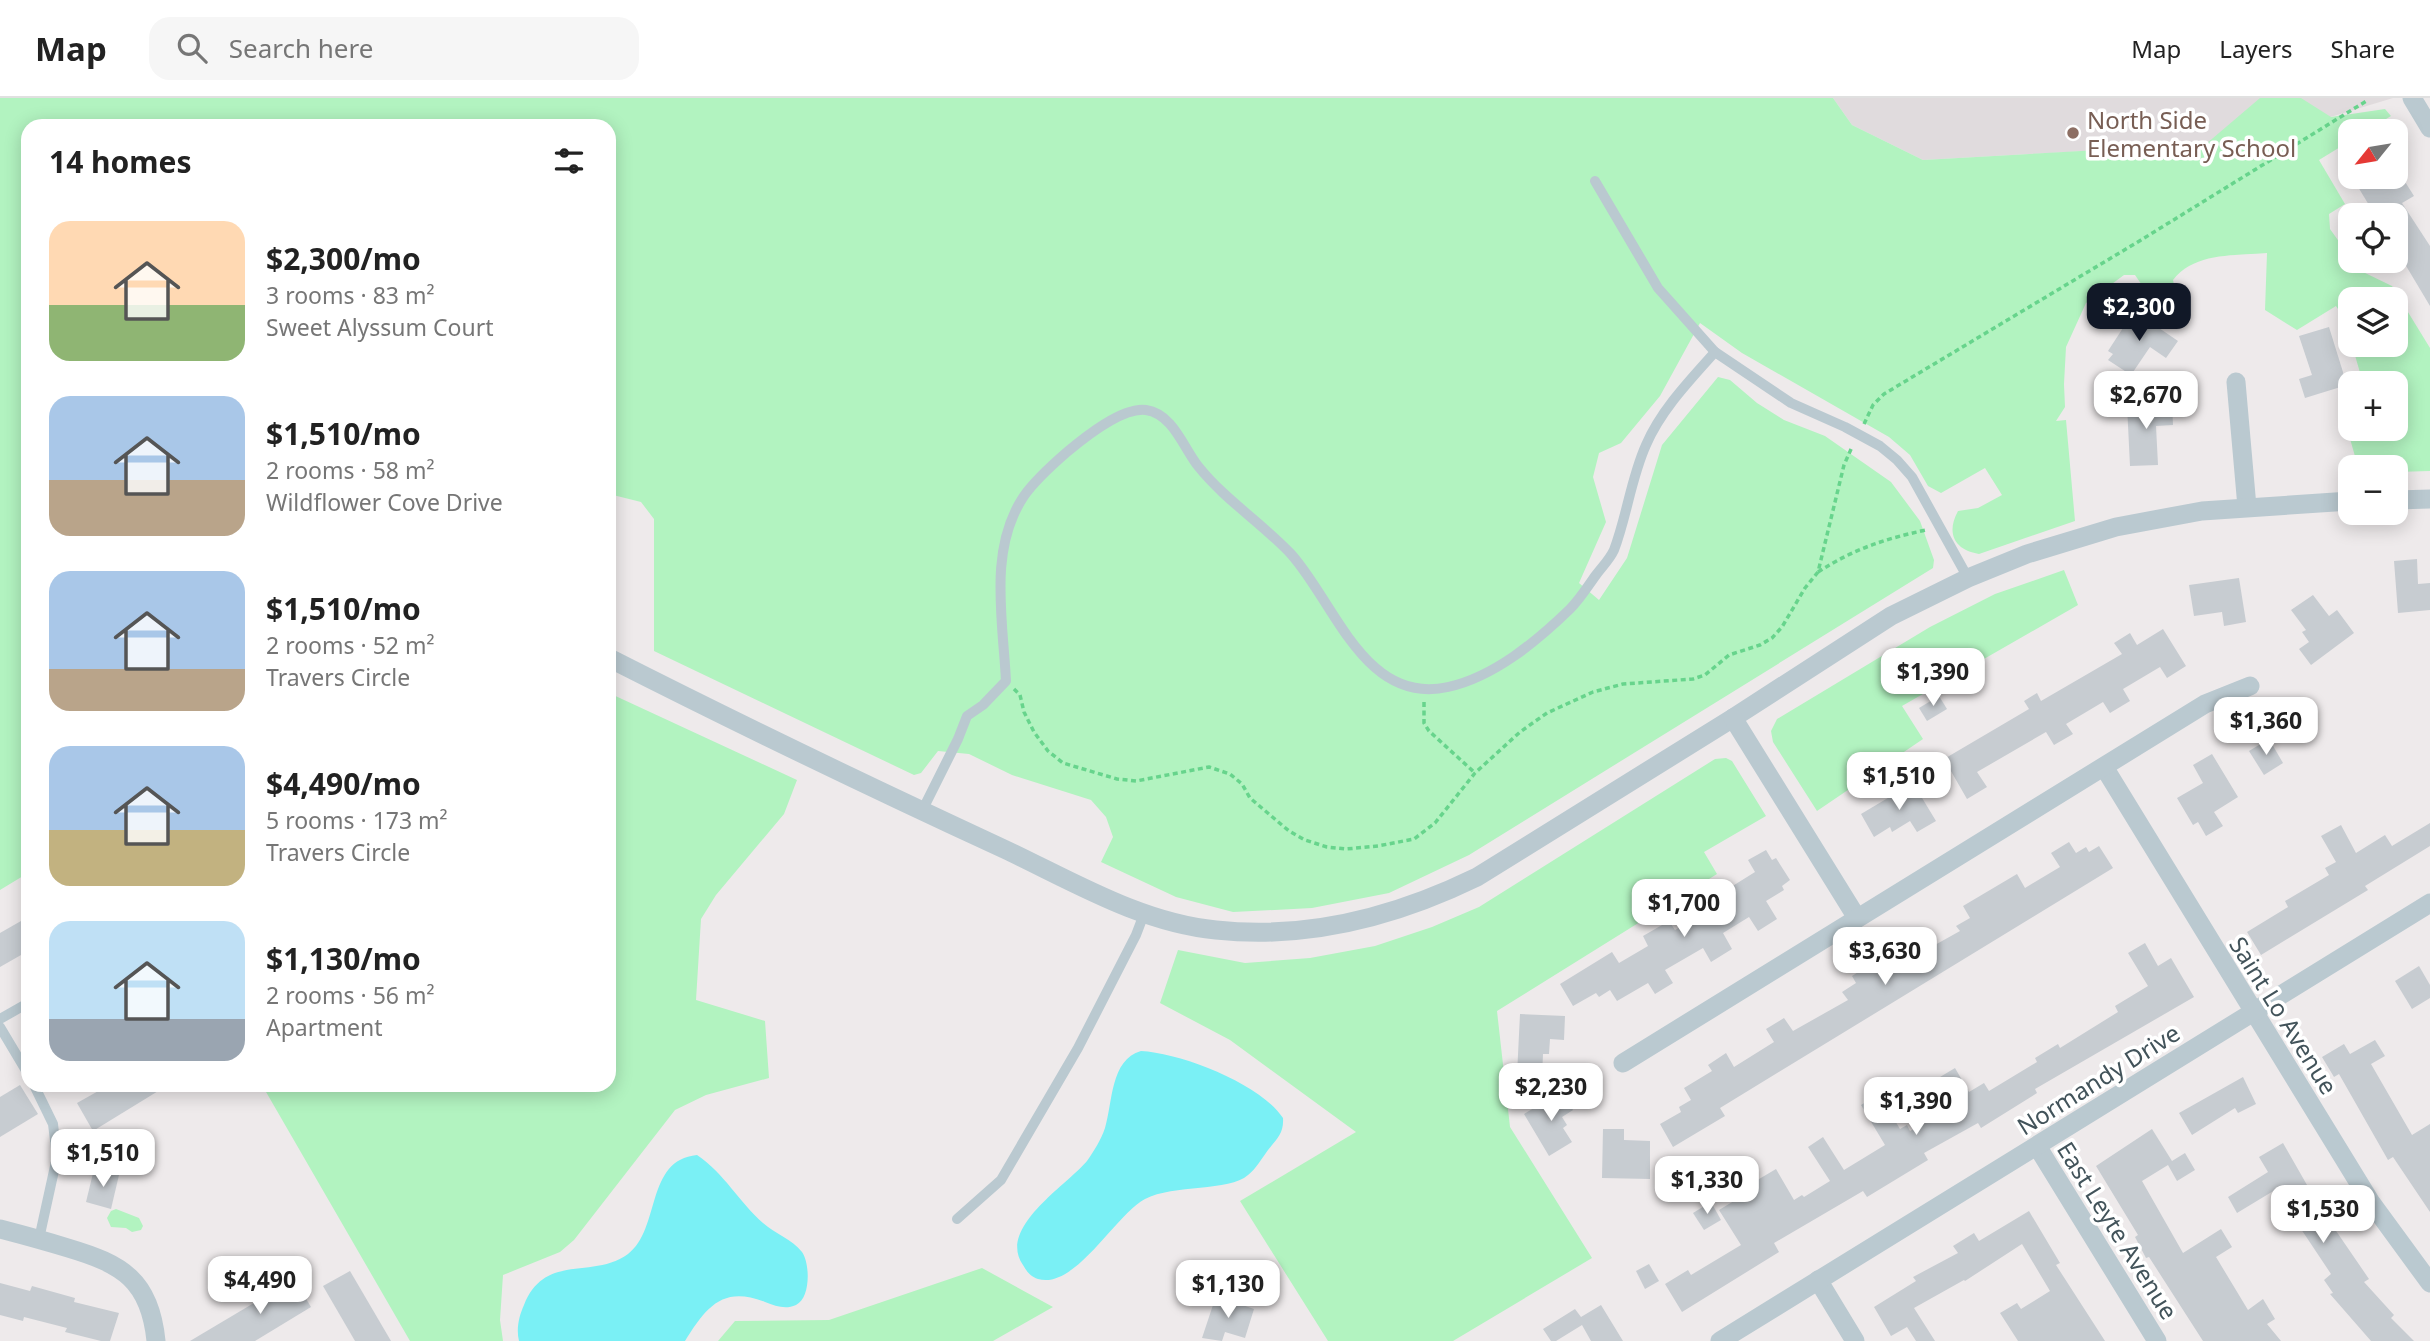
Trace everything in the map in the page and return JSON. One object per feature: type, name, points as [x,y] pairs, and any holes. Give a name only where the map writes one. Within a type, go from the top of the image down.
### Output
[{"type":"street","points":[[2412,98],[2430,128]]},
{"type":"street","points":[[2236,382],[2247,507]]},
{"type":"street","points":[[2408,500],[2430,499]]},
{"type":"street","points":[[616,660],[922,811],[1144,914],[1214,930],[1246,932],[1317,928],[1392,913],[1477,877],[1733,718],[1891,615],[1968,578],[2027,554],[2092,533],[2202,511],[2338,502]]},
{"type":"street","points":[[1623,1063],[2205,704],[2250,686]]},
{"type":"street","points":[[1733,718],[1857,918]]},
{"type":"street","name":"Saint Lo Avenue","points":[[2104,767],[2371,1201],[2430,1283]]},
{"type":"street","name":"Normandy Drive","points":[[1720,1341],[2430,903]]},
{"type":"street","name":"East Leyte Avenue","points":[[2037,1146],[2157,1341]]},
{"type":"street","points":[[0,1229],[101,1258],[124,1272],[138,1286],[146,1300],[156,1341]]},
{"type":"street","points":[[1818,1280],[1855,1341]]},
{"type":"lane","points":[[1595,181],[1658,288],[1715,352],[1791,403],[1880,446],[1912,477],[1968,578]]},
{"type":"lane","points":[[922,811],[967,716],[983,705],[1006,681],[1002,554],[1009,526],[1019,504],[1056,461],[1086,436],[1129,411],[1157,413],[1168,420],[1198,466],[1220,491],[1290,553],[1314,582],[1346,636],[1368,661],[1388,679],[1424,691],[1471,680],[1503,663],[1572,607],[1613,553],[1646,444],[1673,402],[1715,352]]},
{"type":"lane","points":[[957,1219],[1001,1180],[1078,1048],[1136,935],[1144,914]]},
{"type":"lane","points":[[0,1019],[21,1007]]},
{"type":"lane","points":[[0,1027],[21,1062]]},
{"type":"lane","points":[[37,1092],[53,1124],[57,1157],[40,1239]]},
{"type":"path","points":[[1818,572],[1844,465],[1873,405],[1884,394],[2368,100]]},
{"type":"path","points":[[1006,681],[1020,695],[1024,712],[1034,732],[1048,751],[1063,763],[1117,779],[1136,781],[1215,768],[1230,774],[1242,784],[1250,798],[1289,831],[1305,840],[1328,847],[1367,847],[1414,839],[1435,823],[1475,773],[1520,732],[1548,713],[1593,692],[1639,681],[1693,679],[1705,675],[1729,655],[1772,638],[1818,572],[1845,555],[1872,543],[1941,528]]},
{"type":"path","points":[[1424,691],[1424,723],[1429,731],[1475,773]]},
{"type":"shaded area","name":"North Side Elementary School","points":[[1833,98],[2393,98],[2248,142],[1923,160],[1852,125]]},
{"type":"green space","points":[[0,98],[1833,98],[1852,125],[1923,160],[2206,144],[2260,98],[2301,98],[2331,117],[2385,109],[2391,116],[2386,119],[2338,119],[2338,148],[2319,160],[2344,203],[2338,203],[2338,208],[2329,214],[2330,229],[2338,240],[2338,273],[2365,273],[2393,287],[2338,287],[2338,309],[2336,306],[2297,330],[2265,310],[2267,253],[2229,255],[2192,264],[2173,280],[2177,299],[2173,310],[2159,310],[2135,275],[2124,275],[2086,303],[2066,347],[2065,407],[2056,421],[2066,420],[2075,521],[1979,554],[1963,549],[1958,544],[1953,526],[1958,511],[1978,508],[2002,495],[1985,468],[1941,493],[1928,486],[1910,455],[1889,437],[1742,353],[1700,323],[1660,396],[1621,443],[1599,453],[1593,477],[1606,522],[1579,583],[1599,600],[1627,558],[1662,445],[1718,377],[1730,380],[1757,403],[1784,420],[1825,436],[1891,482],[1920,521],[1934,560],[1933,568],[1469,855],[1389,893],[1312,908],[1233,912],[1176,897],[1101,862],[1113,837],[1106,817],[1091,800],[1012,775],[969,754],[938,751],[921,773],[914,775],[654,651],[654,519],[641,502],[616,496],[616,119],[21,119],[21,877],[0,890]]},
{"type":"green space","points":[[2408,312],[2430,348],[2430,471],[2408,472],[2408,455],[2355,455],[2351,441],[2408,441],[2408,371],[2360,371],[2355,357],[2408,357]]},
{"type":"green space","points":[[2064,570],[2078,605],[1902,706],[1923,739],[1817,811],[1773,742],[1771,731],[1777,719],[1930,627],[1995,594]]},
{"type":"green space","points":[[616,696],[797,780],[784,814],[716,895],[701,919],[696,1000],[765,1021],[769,1078],[706,1095],[675,1110],[574,1240],[560,1252],[503,1275],[500,1320],[503,1341],[410,1341],[266,1092],[616,1092]]},
{"type":"green space","points":[[1726,758],[1732,761],[1766,816],[1704,852],[1717,874],[1497,1011],[1510,1127],[1592,1258],[1453,1341],[1328,1341],[1240,1201],[1356,1132],[1230,1040],[1160,1003],[1178,950],[1245,963],[1310,958],[1375,946],[1432,927],[1479,907],[1715,759]]},
{"type":"green space","points":[[116,1209],[139,1218],[143,1226],[141,1230],[132,1232],[126,1228],[111,1227],[107,1218],[111,1211]]},
{"type":"green space","points":[[982,1268],[1053,1307],[993,1341],[718,1341],[735,1321],[829,1320]]},
{"type":"water","points":[[1141,1051],[1198,1064],[1239,1082],[1272,1105],[1283,1118],[1281,1132],[1248,1175],[1228,1184],[1171,1191],[1145,1199],[1133,1207],[1080,1263],[1052,1279],[1035,1278],[1026,1270],[1017,1251],[1019,1237],[1026,1222],[1037,1208],[1087,1161],[1105,1128],[1118,1072],[1123,1063]]},
{"type":"water","points":[[697,1155],[715,1170],[763,1223],[802,1252],[807,1264],[808,1280],[801,1301],[796,1305],[784,1307],[750,1297],[727,1298],[708,1309],[685,1341],[519,1341],[519,1318],[533,1289],[544,1278],[557,1272],[600,1265],[628,1254],[645,1229],[661,1182],[669,1169],[680,1160]]},
{"type":"building","points":[[2408,186],[2414,196],[2402,203],[2368,203],[2359,189],[2408,189]]},
{"type":"building","points":[[2408,212],[2430,246],[2430,306],[2408,269]]},
{"type":"building","points":[[2134,311],[2178,341],[2166,358],[2150,347],[2131,375],[2108,360],[2113,354],[2108,351]]},
{"type":"building","points":[[2329,327],[2343,371],[2338,371],[2338,388],[2305,398],[2299,379],[2312,375],[2299,336]]},
{"type":"building","points":[[2172,403],[2173,425],[2156,426],[2158,465],[2130,466],[2127,405]]},
{"type":"building","points":[[2417,559],[2418,584],[2430,583],[2430,610],[2398,613],[2394,561]]},
{"type":"building","points":[[2239,578],[2246,622],[2224,626],[2222,612],[2194,616],[2189,585]]},
{"type":"building","points":[[2313,595],[2329,616],[2337,610],[2354,633],[2311,665],[2299,649],[2309,642],[2302,632],[2306,630],[2291,610]]},
{"type":"building","points":[[2163,629],[2186,666],[2167,678],[2160,667],[2123,689],[2130,701],[2110,713],[2103,702],[2066,724],[2073,734],[2054,745],[2046,732],[1977,772],[1987,787],[1967,799],[1944,759],[2029,709],[2024,701],[2037,693],[2041,701],[2122,654],[2114,643],[2130,633],[2137,645]]},
{"type":"building","points":[[1939,696],[1947,709],[1927,721],[1919,708]]},
{"type":"building","points":[[2269,739],[2283,763],[2264,775],[2249,751]]},
{"type":"building","points":[[2212,754],[2238,797],[2214,812],[2223,826],[2206,836],[2198,822],[2193,825],[2177,798],[2203,783],[2193,765]]},
{"type":"building","points":[[1913,783],[1936,821],[1917,832],[1910,821],[1892,832],[1890,827],[1874,837],[1861,814]]},
{"type":"building","points":[[2430,823],[2430,846],[2365,886],[2368,890],[2261,955],[2247,932],[2288,907],[2285,901],[2329,875],[2325,868],[2336,862],[2321,836],[2341,825],[2356,853],[2385,835],[2392,846]]},
{"type":"building","points":[[2069,842],[2076,853],[2086,847],[2089,852],[2099,846],[2113,868],[1720,1108],[1725,1116],[1673,1147],[1660,1124],[1681,1112],[1679,1107],[1691,1100],[1684,1088],[1712,1071],[1708,1065],[1726,1053],[1734,1067],[1774,1042],[1766,1029],[1784,1018],[1793,1031],[1848,1000],[1842,992],[1856,983],[1852,976],[1899,946],[1908,960],[1960,931],[1956,926],[1970,918],[1963,906],[2017,874],[2025,888],[2060,867],[2051,853]]},
{"type":"building","points":[[1766,850],[1772,860],[1776,858],[1790,880],[1782,886],[1784,890],[1766,901],[1777,919],[1758,931],[1749,917],[1723,933],[1732,949],[1711,962],[1703,948],[1665,970],[1673,983],[1655,994],[1648,983],[1617,1001],[1610,990],[1599,997],[1596,993],[1573,1006],[1560,984],[1612,952],[1619,963],[1648,946],[1643,936],[1669,921],[1675,930],[1735,894],[1731,887],[1755,872],[1748,860]]},
{"type":"building","points":[[21,921],[21,955],[0,967],[0,933]]},
{"type":"building","points":[[2145,943],[2158,966],[2171,958],[2194,997],[2035,1089],[2037,1093],[1981,1128],[1978,1123],[1924,1153],[1928,1160],[1867,1197],[1863,1191],[1774,1243],[1779,1252],[1682,1312],[1665,1284],[1688,1270],[1691,1275],[1741,1245],[1719,1210],[1757,1187],[1754,1182],[1776,1169],[1794,1200],[1802,1195],[1804,1197],[1830,1181],[1808,1147],[1823,1137],[1844,1170],[1885,1145],[1861,1105],[1879,1094],[1900,1129],[1907,1125],[1910,1131],[1935,1118],[1921,1092],[1942,1080],[1940,1077],[1955,1068],[1969,1092],[1984,1083],[1989,1091],[2037,1062],[2035,1058],[2058,1044],[2060,1048],[2118,1012],[2115,1006],[2148,986],[2128,953]]},
{"type":"building","points":[[2419,966],[2430,985],[2430,998],[2412,1009],[2395,981]]},
{"type":"building","points":[[1520,1014],[1565,1016],[1564,1040],[1550,1039],[1549,1054],[1543,1054],[1542,1076],[1517,1075]]},
{"type":"building","points":[[2375,1040],[2385,1056],[2371,1064],[2412,1135],[2430,1124],[2430,1212],[2393,1157],[2388,1160],[2339,1074],[2334,1077],[2322,1057],[2344,1044],[2350,1054]]},
{"type":"building","points":[[2243,1077],[2256,1104],[2238,1113],[2235,1108],[2192,1135],[2179,1113]]},
{"type":"building","points":[[20,1085],[21,1092],[24,1092],[38,1114],[0,1137],[0,1097]]},
{"type":"building","points":[[1562,1091],[1573,1110],[1562,1117],[1567,1125],[1563,1128],[1572,1142],[1549,1156],[1524,1114]]},
{"type":"building","points":[[97,1092],[157,1092],[93,1131],[77,1103]]},
{"type":"building","points":[[1603,1129],[1624,1129],[1624,1140],[1650,1141],[1650,1179],[1602,1178]]},
{"type":"building","points":[[2152,1129],[2172,1161],[2185,1153],[2195,1170],[2177,1181],[2168,1165],[2142,1181],[2183,1253],[2221,1229],[2232,1247],[2216,1257],[2248,1310],[2263,1299],[2275,1319],[2267,1324],[2281,1341],[2203,1341],[2149,1257],[2146,1258],[2135,1237],[2138,1235],[2096,1166]]},
{"type":"building","points":[[2283,1143],[2319,1206],[2369,1279],[2364,1282],[2394,1315],[2391,1318],[2414,1341],[2371,1341],[2330,1294],[2333,1293],[2324,1280],[2331,1274],[2275,1190],[2237,1213],[2228,1197],[2268,1172],[2259,1157]]},
{"type":"building","points":[[94,1169],[119,1175],[111,1209],[86,1202]]},
{"type":"building","points":[[1711,1202],[1721,1220],[1704,1230],[1693,1213]]},
{"type":"building","points":[[2029,1211],[2060,1263],[2056,1265],[2105,1341],[2018,1341],[2000,1313],[2017,1303],[2021,1309],[2050,1291],[2022,1244],[1965,1281],[1914,1308],[1935,1341],[1916,1341],[1907,1327],[1891,1336],[1874,1307],[1916,1281],[1913,1277],[1958,1253],[1953,1246],[1974,1233],[1979,1241]]},
{"type":"building","points":[[1649,1264],[1659,1281],[1645,1289],[1636,1271]]},
{"type":"building","points":[[350,1271],[391,1341],[355,1341],[323,1286]]},
{"type":"building","points":[[294,1279],[311,1307],[255,1341],[190,1341]]},
{"type":"building","points":[[0,1283],[30,1291],[32,1286],[75,1298],[74,1302],[119,1313],[110,1341],[65,1332],[67,1328],[24,1317],[23,1321],[0,1315]]},
{"type":"building","points":[[1216,1296],[1254,1309],[1245,1338],[1225,1332],[1222,1341],[1202,1338]]},
{"type":"building","points":[[1601,1305],[1623,1341],[1591,1341],[1582,1325],[1556,1341],[1551,1341],[1543,1329],[1575,1309],[1581,1317]]},
{"type":"place","name":"North Side Elementary School","points":[[2073,133]]}]
